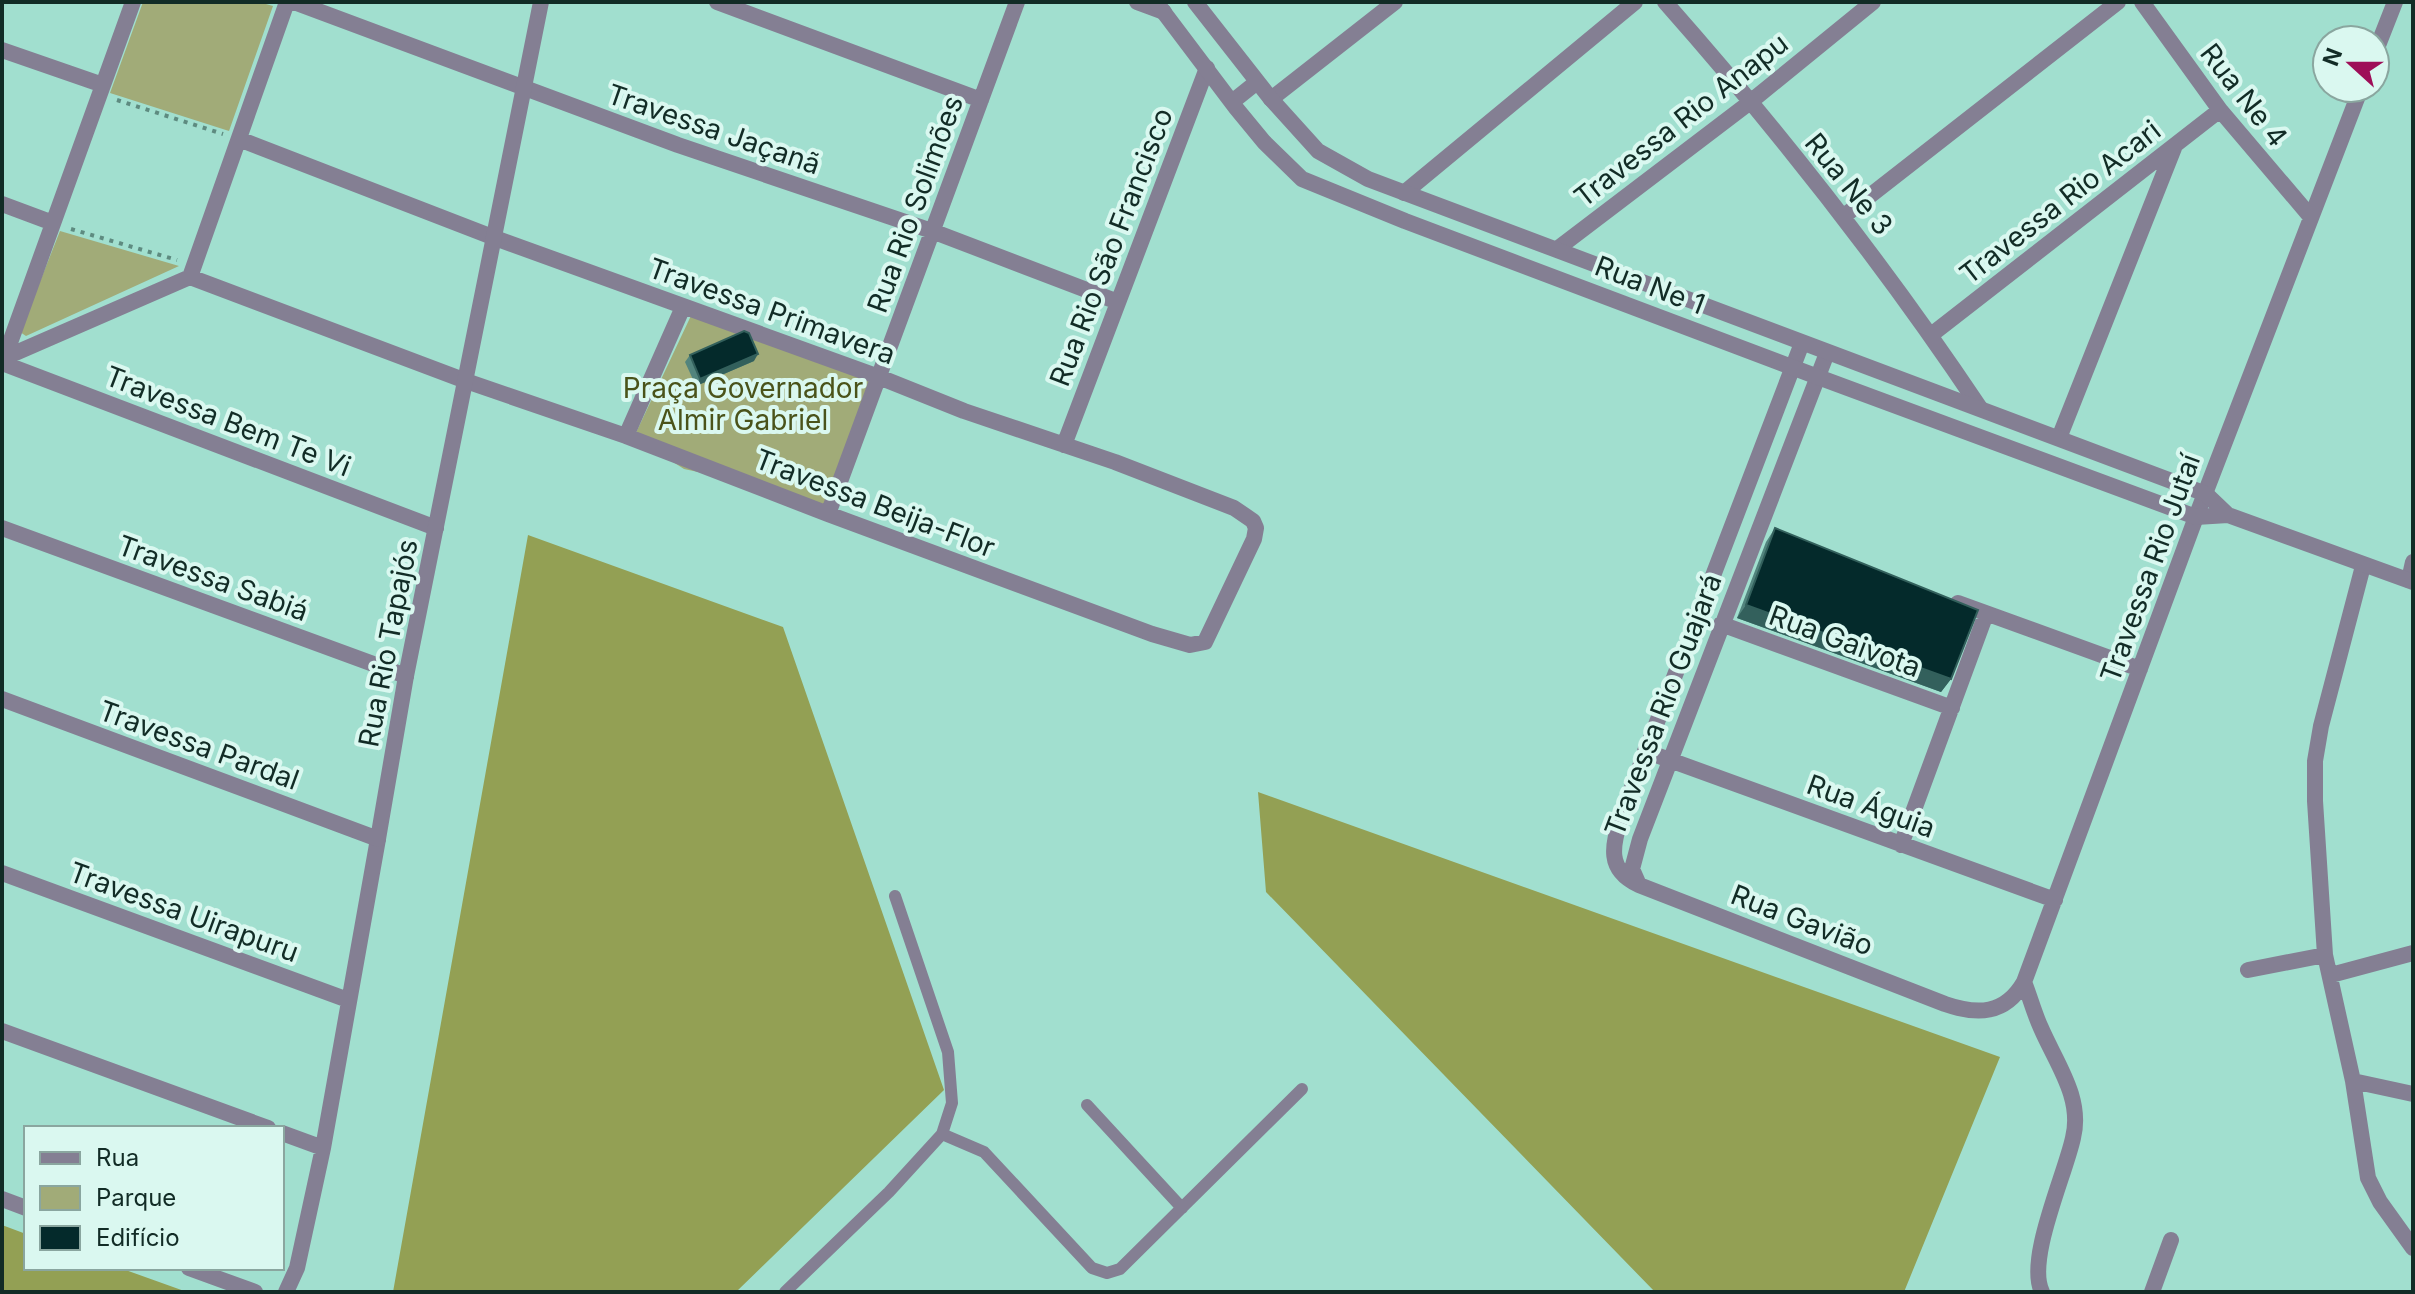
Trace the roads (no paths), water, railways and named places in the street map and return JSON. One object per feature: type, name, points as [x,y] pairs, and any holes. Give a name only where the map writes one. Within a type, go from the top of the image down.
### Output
[{"type":"street","points":[[3,361],[133,2]]},
{"type":"street","points":[[3,361],[192,271],[287,2]]},
{"type":"street","name":"Travessa Jaçanã","points":[[294,2],[678,145],[932,231],[1118,302]]},
{"type":"street","name":"Rua Rio Tapajós","points":[[286,1292],[297,1268],[323,1148],[406,676],[541,2]]},
{"type":"street","points":[[717,2],[981,100]]},
{"type":"street","name":"Rua Rio Solimões","points":[[828,514],[1017,2]]},
{"type":"street","points":[[1137,2],[1160,7]]},
{"type":"street","name":"Rua Ne 1","points":[[1195,2],[1271,99],[1318,151],[1368,179],[2206,494]]},
{"type":"street","points":[[1271,99],[1395,2]]},
{"type":"street","points":[[1404,193],[1635,2]]},
{"type":"street","name":"Rua Ne 3","points":[[1665,2],[1844,216],[1980,408]]},
{"type":"street","name":"Travessa Rio Anapu","points":[[1557,249],[1749,103],[1873,2]]},
{"type":"street","points":[[1844,216],[2118,2]]},
{"type":"street","name":"Rua Ne 4","points":[[2142,2],[2220,110],[2310,216]]},
{"type":"street","points":[[2386,24],[2395,2]]},
{"type":"street","name":"Rua Ne 1","points":[[1160,7],[1264,142],[1302,179],[1405,221],[2196,517]]},
{"type":"street","points":[[2,50],[101,90]]},
{"type":"street","name":"Rua Rio São Francisco","points":[[1064,445],[1207,68]]},
{"type":"street","points":[[1232,102],[1257,82]]},
{"type":"street","name":"Travessa Rio Jutaí","points":[[1945,1004],[1966,1011],[1991,1009],[2012,999],[2024,982],[2196,517],[2355,104]]},
{"type":"street","name":"Travessa Rio Acari","points":[[1931,335],[2220,110]]},
{"type":"street","name":"Travessa Primavera","points":[[239,139],[495,238],[1234,508],[1253,521],[1256,528],[1254,539],[1217,620]]},
{"type":"street","points":[[2059,438],[2174,147]]},
{"type":"street","points":[[2,204],[53,223]]},
{"type":"street","name":"Travessa Beija-Flor","points":[[192,271],[466,381],[626,436],[828,514],[1190,645],[1205,642],[1217,620]]},
{"type":"street","points":[[626,436],[683,307]]},
{"type":"street","name":"Travessa Rio Guajará","points":[[1639,885],[1620,873],[1614,851],[1623,811],[1802,343]]},
{"type":"street","name":"Travessa Rio Guajará","points":[[1639,885],[1633,873],[1634,857],[1719,629],[1766,531],[1827,353]]},
{"type":"street","name":"Travessa Bem Te Vi","points":[[3,361],[436,528]]},
{"type":"street","points":[[2206,494],[2228,515],[2363,566],[2411,581],[2413,562]]},
{"type":"street","points":[[2196,517],[2228,515]]},
{"type":"street","points":[[1735,518],[1766,531]]},
{"type":"street","name":"Travessa Sabiá","points":[[2,528],[406,676]]},
{"type":"street","points":[[2363,566],[2321,726],[2315,761],[2325,955],[2353,1081],[2368,1178],[2380,1202],[2413,1248]]},
{"type":"street","points":[[1943,598],[2140,669]]},
{"type":"street","points":[[1901,845],[1986,614]]},
{"type":"street","name":"Rua Gaivota","points":[[1695,625],[1719,629],[1952,708]]},
{"type":"street","name":"Travessa Pardal","points":[[2,699],[378,839]]},
{"type":"street","name":"Rua Águia","points":[[1645,751],[2055,900]]},
{"type":"street","name":"Travessa Uirapuru","points":[[2,873],[348,1000]]},
{"type":"street","name":"Rua Gavião","points":[[1639,885],[1945,1004]]},
{"type":"street","points":[[2331,975],[2413,953]]},
{"type":"street","points":[[2248,970],[2325,955]]},
{"type":"street","points":[[2024,982],[2075,1106],[2075,1133],[2037,1268],[2042,1292]]},
{"type":"street","points":[[2,1031],[263,1126]]},
{"type":"street","points":[[2353,1081],[2413,1094]]},
{"type":"street","points":[[284,1134],[323,1148]]},
{"type":"street","points":[[2,1199],[24,1207]]},
{"type":"street","points":[[2152,1292],[2171,1240]]},
{"type":"street","points":[[194,1270],[255,1292]]},
{"type":"lane","points":[[785,1292],[889,1192],[942,1134],[952,1103],[948,1052],[895,896]]},
{"type":"lane","points":[[942,1134],[984,1152],[1092,1268],[1107,1273],[1120,1269],[1302,1089]]},
{"type":"lane","points":[[1087,1105],[1182,1208]]},
{"type":"park label","name":"Praça Governador Almir Gabriel","points":[[743,404]]}]
